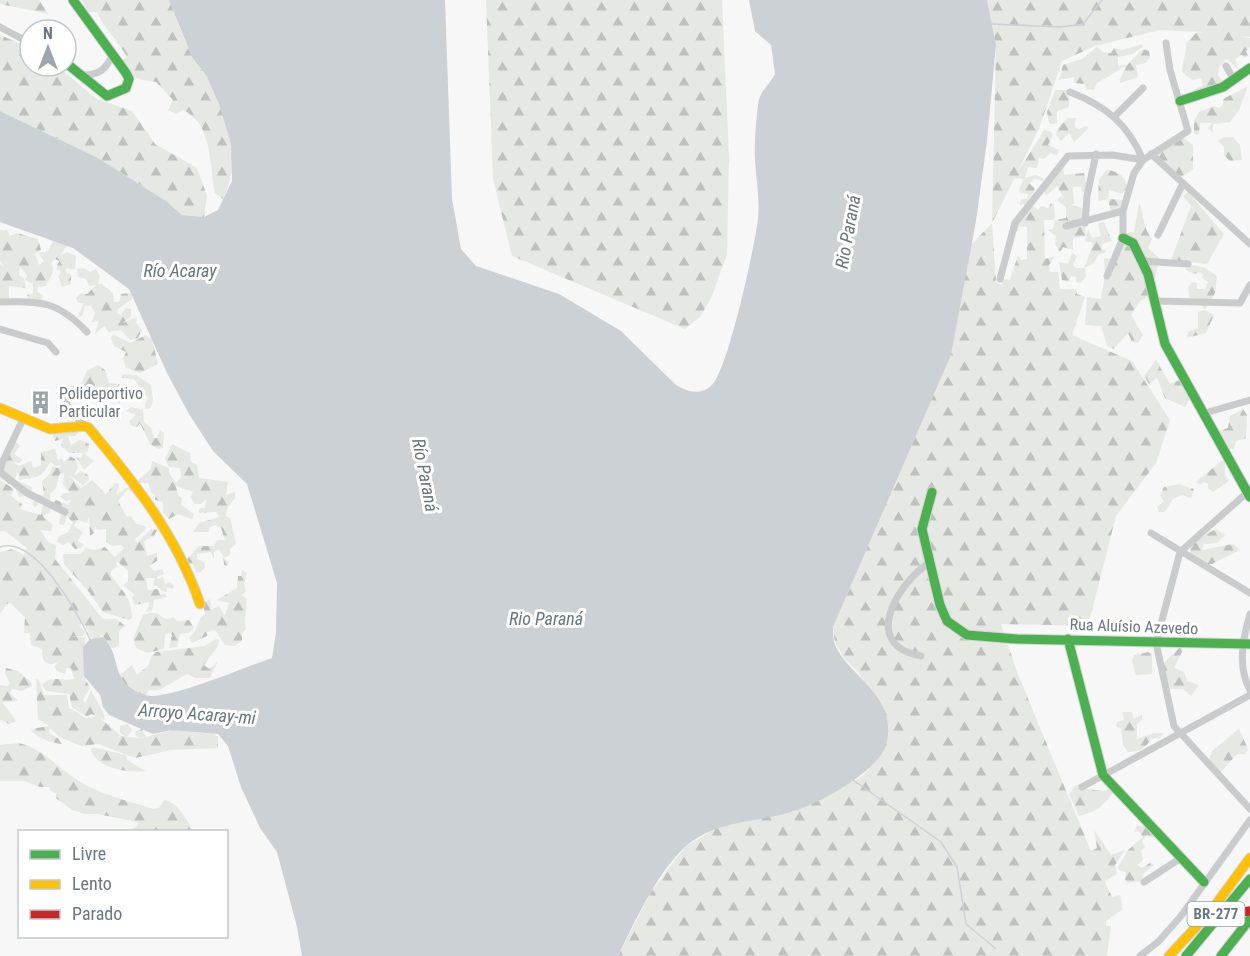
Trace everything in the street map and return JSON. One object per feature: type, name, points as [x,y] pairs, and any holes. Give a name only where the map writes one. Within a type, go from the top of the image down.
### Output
[{"type":"main road","points":[[73,0],[129,79],[126,88],[107,96],[78,72]]},
{"type":"main road","points":[[1180,101],[1223,87],[1250,68]]},
{"type":"main road","points":[[1123,238],[1133,243],[1142,261],[1156,302],[1165,344],[1249,493]]},
{"type":"main road","points":[[0,408],[50,429],[84,426],[120,465],[175,545],[184,561],[200,604]]},
{"type":"main road","name":"Rua Aluísio Azevedo","points":[[932,492],[922,529],[940,605],[947,621],[967,635],[1017,639],[1246,644]]},
{"type":"main road","points":[[1068,639],[1103,775],[1204,882]]},
{"type":"main road","points":[[1169,956],[1211,911],[1250,858]]},
{"type":"main road","name":"BR-277","points":[[1178,956],[1216,914],[1250,869]]},
{"type":"main road","name":"BR-277","points":[[1186,956],[1250,879]]},
{"type":"main road","points":[[1222,915],[1250,911]]},
{"type":"main road","points":[[1221,956],[1250,919]]},
{"type":"street","points":[[0,27],[18,37]]},
{"type":"street","points":[[1107,276],[1123,238],[1123,211],[1130,182],[1143,160],[1188,131],[1170,70],[1166,43]]},
{"type":"street","points":[[82,75],[94,75],[103,71],[113,54]]},
{"type":"street","points":[[1226,66],[1234,80]]},
{"type":"street","points":[[1114,117],[1143,88]]},
{"type":"street","points":[[1070,92],[1101,106],[1114,117],[1134,139],[1143,160]]},
{"type":"street","points":[[1000,279],[1011,234],[1022,214],[1040,195],[1068,156],[1095,154],[1143,160]]},
{"type":"street","points":[[1085,223],[1095,154]]},
{"type":"street","points":[[1151,154],[1250,244]]},
{"type":"street","points":[[1158,235],[1183,183]]},
{"type":"street","points":[[1066,226],[1085,223],[1123,211]]},
{"type":"street","points":[[1142,261],[1188,264]]},
{"type":"street","points":[[1156,302],[1240,303],[1250,285]]},
{"type":"street","points":[[0,302],[35,301],[50,304],[70,314],[87,332]]},
{"type":"street","points":[[0,329],[48,343],[56,352]]},
{"type":"street","points":[[66,399],[67,405],[84,426]]},
{"type":"street","points":[[1205,412],[1250,400]]},
{"type":"street","points":[[24,417],[0,472],[27,493],[65,512]]},
{"type":"street","points":[[1249,493],[1180,552],[1156,643],[1171,716],[1178,733],[1250,809]]},
{"type":"street","points":[[1151,533],[1250,593]]},
{"type":"street","points":[[921,656],[906,653],[898,647],[891,639],[888,629],[892,608],[901,589],[914,572],[930,562]]},
{"type":"street","points":[[1250,614],[1244,673],[1250,690]]},
{"type":"street","points":[[1082,787],[1250,695]]},
{"type":"street","points":[[1140,956],[1167,933],[1250,819]]},
{"type":"street","points":[[1144,882],[1181,858]]},
{"type":"green space","points":[[0,0],[39,0],[48,14],[0,4]]},
{"type":"green space","points":[[82,0],[169,0],[195,62],[208,79],[226,123],[230,138],[232,169],[223,199],[215,193],[208,146],[200,125],[193,116],[183,110],[176,114],[168,110],[173,100],[156,82],[134,77],[122,68],[118,63],[127,57],[97,12],[87,12]]},
{"type":"green space","points":[[486,0],[722,0],[729,156],[727,255],[711,298],[700,317],[685,329],[512,256],[493,179]]},
{"type":"green space","points":[[987,0],[1250,0],[1250,37],[1238,36],[1250,38],[1250,47],[1246,51],[1248,56],[1245,58],[1241,55],[1235,59],[1238,69],[1227,59],[1219,67],[1218,76],[1223,81],[1222,85],[1190,95],[1192,91],[1203,85],[1201,78],[1192,80],[1182,72],[1186,43],[1196,33],[1205,32],[1160,30],[1095,46],[1062,61],[1039,129],[992,223],[996,45]]},
{"type":"green space","points":[[0,35],[18,43],[18,78],[72,78],[97,99],[132,111],[155,144],[197,168],[207,196],[204,217],[182,215],[166,201],[98,158],[0,111]]},
{"type":"green space","points":[[1142,44],[1143,47],[1132,54],[1118,57],[1118,66],[1127,65],[1143,49],[1149,51],[1150,57],[1146,63],[1136,65],[1138,77],[1120,83],[1126,66],[1097,83],[1094,90],[1086,89],[1085,84],[1074,83],[1074,77],[1059,80],[1063,65],[1082,59],[1097,47],[1103,52],[1111,53],[1114,48],[1122,50]]},
{"type":"green space","points":[[1248,86],[1239,110],[1230,122],[1213,124],[1213,133],[1208,128],[1212,123],[1200,123],[1199,135],[1194,134],[1194,121],[1199,112],[1215,106],[1219,108],[1223,105],[1223,99]]},
{"type":"green space","points":[[1055,90],[1069,90],[1069,107],[1057,111],[1057,123],[1053,124],[1049,123],[1047,112]]},
{"type":"green space","points":[[1068,118],[1076,118],[1075,127],[1079,129],[1086,126],[1089,128],[1074,142],[1069,133],[1061,141],[1056,135],[1057,129]]},
{"type":"green space","points":[[1044,130],[1050,131],[1053,135],[1048,145],[1059,150],[1057,155],[1050,153],[1044,159],[1039,158],[1037,168],[1028,167],[1025,178],[1035,175],[1044,178],[1043,181],[1035,179],[1029,183],[1035,189],[1026,204],[1020,205],[1021,199],[1027,199],[1028,194],[1020,193],[1019,190],[1024,179],[1014,178]]},
{"type":"green space","points":[[1224,137],[1233,137],[1240,145],[1242,160],[1230,161],[1224,155],[1224,147],[1218,141]]},
{"type":"green space","points":[[1183,138],[1193,145],[1193,169],[1181,177],[1153,156]]},
{"type":"green space","points":[[1063,164],[1064,175],[1084,173],[1087,189],[1082,193],[1081,187],[1073,187],[1074,204],[1070,204],[1085,209],[1086,236],[1073,238],[1073,250],[1063,247],[1060,253],[1055,244],[1056,236],[1048,230],[1053,229],[1055,220],[1066,218],[1066,207],[1057,200],[1061,196],[1064,199],[1057,186],[1046,196],[1044,191]]},
{"type":"green space","points":[[1106,170],[1121,175],[1127,188],[1122,194],[1109,190],[1108,199],[1098,201],[1099,180]]},
{"type":"green space","points":[[1188,192],[1224,234],[1207,264],[1171,260],[1191,206],[1183,196]]},
{"type":"green space","points":[[1108,199],[1124,200],[1122,209],[1111,212]]},
{"type":"green space","points":[[1051,203],[1054,205],[1055,218],[1044,220],[1045,259],[1055,256],[1049,265],[1050,272],[1058,272],[1060,289],[1076,289],[1077,294],[1085,297],[1072,335],[1132,361],[1170,420],[1156,463],[1116,516],[1088,626],[1001,624],[1017,672],[1091,851],[1097,848],[1094,830],[1111,855],[1125,850],[1115,865],[1117,874],[1105,881],[1100,871],[1112,897],[1120,895],[1123,909],[1106,921],[1106,926],[1111,926],[1107,956],[618,956],[651,892],[685,847],[720,826],[792,812],[862,777],[883,753],[887,742],[887,723],[858,672],[844,658],[835,643],[833,627],[951,355],[970,246],[992,223],[996,282],[1001,285],[1004,279],[1010,280],[1018,255],[1021,260],[1027,259],[1027,227],[1019,226],[1018,231],[1011,230],[1029,204],[1038,210],[1041,206],[1048,208]]},
{"type":"green space","points":[[1139,203],[1147,231],[1152,238],[1148,248],[1159,258],[1153,294],[1140,301],[1131,315],[1143,335],[1138,343],[1132,342],[1128,333],[1114,349],[1107,346],[1101,326],[1085,325],[1087,297],[1101,299],[1105,274],[1104,258],[1114,259],[1125,233],[1134,232]]},
{"type":"green space","points":[[1104,222],[1112,241],[1102,244],[1102,249],[1106,250],[1106,253],[1099,254],[1093,264],[1085,268],[1086,276],[1081,283],[1076,282],[1076,277],[1071,276],[1069,282],[1062,280],[1059,262],[1068,264],[1072,253],[1077,256],[1073,265],[1076,268],[1084,268],[1093,245],[1092,242],[1085,242],[1088,229],[1092,238],[1101,236],[1098,223]]},
{"type":"green space","points":[[0,230],[7,230],[10,236],[17,233],[38,239],[41,250],[35,254],[39,265],[44,261],[38,253],[48,251],[54,239],[67,246],[60,255],[67,252],[76,256],[75,270],[67,268],[65,271],[71,275],[71,284],[62,287],[58,276],[62,272],[56,269],[59,261],[55,259],[51,263],[53,272],[46,286],[38,287],[37,292],[43,295],[42,301],[28,299],[27,295],[33,293],[33,284],[25,280],[27,275],[20,267],[19,275],[24,278],[26,288],[9,286],[9,300],[0,300],[0,264],[4,267],[0,260]]},
{"type":"green space","points":[[1194,265],[1205,268],[1217,276],[1215,293],[1205,310],[1199,300],[1189,297],[1188,288],[1192,282],[1197,283],[1197,289],[1205,289],[1208,282],[1202,278],[1203,274],[1199,272],[1194,274],[1185,269]]},
{"type":"green space","points":[[83,268],[90,272],[96,269],[100,276],[98,284],[102,284],[113,293],[114,302],[119,302],[121,294],[131,293],[132,299],[118,309],[117,313],[120,315],[126,308],[131,309],[131,316],[123,323],[137,317],[136,323],[142,330],[138,338],[130,340],[121,330],[109,332],[104,326],[94,335],[99,321],[92,322],[95,313],[91,306],[85,306],[82,316],[77,317],[84,303],[78,303],[76,298],[81,293],[87,294],[96,285],[89,286],[86,279],[78,277],[77,269]]},
{"type":"green space","points":[[1205,310],[1214,315],[1206,333],[1186,338],[1189,331],[1198,328],[1198,312]]},
{"type":"green space","points":[[113,334],[130,343],[146,335],[152,339],[158,364],[140,373],[126,368],[123,359],[126,352],[114,346],[111,338]]},
{"type":"green space","points":[[1156,360],[1170,384],[1182,379],[1192,396],[1185,407],[1165,398],[1157,378],[1149,384],[1144,376]]},
{"type":"green space","points":[[98,365],[105,370],[109,383],[119,384],[122,389],[133,390],[139,386],[134,379],[122,378],[123,374],[136,375],[151,385],[153,399],[151,408],[145,409],[148,398],[143,392],[137,393],[132,400],[121,399],[119,404],[113,398],[102,403],[108,395],[102,389],[94,395],[74,391],[73,386],[81,384],[87,371]]},
{"type":"green space","points":[[131,407],[143,410],[144,422],[151,428],[154,438],[157,438],[160,430],[164,433],[163,448],[158,449],[150,444],[140,423],[137,427],[132,426],[129,421],[136,415],[126,411]]},
{"type":"green space","points":[[1243,409],[1247,415],[1246,438],[1236,441],[1234,449],[1225,449],[1218,431],[1228,428],[1230,416]]},
{"type":"green space","points":[[81,430],[75,436],[68,436],[71,445],[80,440],[89,444],[88,451],[84,453],[94,461],[84,470],[76,457],[81,458],[83,453],[69,453],[61,446],[63,439],[55,441],[53,435],[54,432]]},
{"type":"green space","points":[[15,441],[20,446],[14,454],[23,460],[19,463],[13,462],[19,466],[31,461],[33,468],[41,465],[41,452],[55,449],[58,460],[61,458],[64,462],[70,456],[75,459],[78,467],[74,476],[81,471],[88,475],[89,480],[83,485],[69,475],[81,488],[92,480],[106,494],[115,483],[119,484],[116,495],[131,485],[138,499],[128,489],[118,501],[127,517],[131,516],[136,524],[145,526],[146,529],[135,539],[137,543],[151,529],[157,530],[154,536],[144,541],[147,556],[157,553],[157,561],[149,566],[154,571],[162,569],[164,574],[156,577],[159,579],[163,577],[165,584],[170,582],[174,586],[173,589],[167,587],[167,592],[162,591],[157,586],[153,586],[155,578],[146,578],[148,590],[158,589],[160,595],[165,593],[167,597],[154,600],[152,611],[145,612],[149,606],[148,602],[135,605],[132,597],[135,595],[123,585],[128,581],[128,571],[116,560],[117,567],[111,571],[111,575],[128,599],[132,618],[129,620],[103,612],[64,564],[63,554],[80,554],[86,548],[94,550],[105,547],[115,557],[124,548],[121,545],[112,546],[106,542],[106,529],[97,530],[95,526],[94,533],[90,536],[89,517],[87,523],[77,520],[74,526],[83,532],[78,541],[84,544],[81,548],[75,549],[69,542],[63,545],[57,542],[58,537],[68,532],[73,523],[67,516],[64,525],[59,524],[61,513],[52,504],[56,500],[68,505],[71,500],[66,501],[60,497],[63,493],[70,493],[63,484],[64,474],[60,473],[56,488],[50,494],[50,512],[43,516],[53,525],[51,531],[40,530],[48,542],[56,545],[55,559],[103,619],[117,619],[125,626],[119,632],[119,646],[112,648],[102,635],[97,639],[91,637],[85,625],[79,624],[85,633],[83,636],[72,637],[85,637],[84,676],[90,688],[83,699],[85,704],[91,690],[105,716],[104,720],[99,717],[121,736],[125,736],[120,733],[120,726],[128,724],[132,730],[127,737],[141,738],[136,736],[135,732],[142,729],[146,737],[172,730],[214,734],[218,737],[218,748],[171,750],[135,758],[98,744],[81,746],[59,737],[50,728],[49,733],[59,739],[62,744],[44,739],[33,732],[31,729],[49,726],[38,719],[36,679],[39,680],[44,695],[67,695],[69,708],[87,717],[72,707],[69,694],[46,691],[42,685],[54,679],[74,679],[71,668],[66,668],[65,674],[57,671],[54,666],[62,659],[53,664],[48,664],[43,660],[42,649],[31,645],[30,633],[24,633],[25,617],[10,603],[6,604],[0,614],[0,552],[13,549],[24,555],[27,548],[5,531],[0,531],[0,480],[14,489],[11,496],[22,504],[20,509],[41,515],[43,504],[39,502],[35,508],[32,504],[35,499],[34,494],[44,495],[42,481],[50,474],[52,466],[58,468],[62,465],[55,466],[51,462],[38,476],[19,480],[17,472],[15,480],[32,487],[31,495],[19,497],[15,488],[0,478],[6,454],[10,454]]},
{"type":"green space","points":[[172,444],[190,453],[191,462],[197,465],[199,478],[228,482],[226,495],[235,492],[235,498],[227,508],[226,516],[230,518],[236,544],[230,549],[230,555],[224,558],[229,563],[227,566],[224,565],[223,555],[218,549],[214,552],[214,559],[211,552],[197,554],[197,558],[205,563],[205,568],[199,573],[196,572],[193,563],[188,564],[185,561],[199,546],[214,546],[217,540],[225,540],[221,528],[215,525],[210,527],[209,532],[193,532],[199,523],[219,517],[216,512],[198,513],[200,508],[205,508],[206,499],[201,504],[195,504],[190,497],[193,492],[176,486],[178,495],[182,498],[181,505],[194,514],[192,519],[178,514],[169,519],[163,512],[163,502],[155,500],[155,495],[151,492],[148,483],[139,483],[138,480],[151,469],[152,461],[169,468],[169,473],[176,483],[181,477],[180,468],[169,467],[165,459]]},
{"type":"green space","points":[[1221,461],[1225,461],[1225,475],[1229,481],[1213,492],[1208,488],[1208,484],[1204,482],[1200,485],[1196,482]]},
{"type":"green space","points":[[1179,484],[1194,489],[1191,498],[1182,495],[1173,499],[1165,512],[1159,512],[1157,507],[1164,501],[1160,496],[1164,487]]},
{"type":"green space","points":[[1216,529],[1225,535],[1217,543],[1204,544],[1202,550],[1233,544],[1240,550],[1212,564],[1201,564],[1192,556],[1188,544]]},
{"type":"green space","points":[[242,570],[247,573],[244,584],[246,591],[242,595],[246,598],[246,629],[242,633],[242,641],[234,646],[225,645],[215,630],[207,632],[207,636],[192,643],[189,638],[205,614],[203,603],[210,599],[211,610],[219,606],[225,616],[229,603],[217,600],[237,588],[238,576],[241,576]]},
{"type":"green space","points":[[156,613],[166,619],[174,617],[177,621],[189,620],[194,628],[189,633],[180,634],[177,647],[169,648],[172,635],[165,634],[164,649],[147,653],[136,648],[133,639],[143,615]]},
{"type":"green space","points":[[216,639],[219,640],[218,646],[204,665],[209,669],[218,661],[210,678],[195,678],[187,674],[159,690],[149,690],[145,696],[115,683],[117,677],[132,665],[137,675],[149,665],[151,657],[156,652],[204,646]]},
{"type":"green space","points":[[1180,647],[1183,650],[1174,668],[1184,672],[1187,681],[1199,685],[1191,696],[1183,689],[1171,689],[1159,668]]},
{"type":"green space","points":[[1148,652],[1152,654],[1152,674],[1136,675],[1132,661],[1134,655]]},
{"type":"green space","points":[[6,668],[18,671],[31,682],[32,686],[22,691],[12,689],[10,693],[18,701],[2,702],[16,721],[9,724],[0,720],[0,685],[10,684],[5,673]]},
{"type":"green space","points":[[1122,712],[1132,712],[1133,719],[1142,715],[1142,720],[1137,724],[1137,739],[1154,733],[1164,733],[1160,738],[1151,739],[1142,749],[1128,752],[1123,745],[1121,728],[1116,727],[1117,722],[1124,720]]},
{"type":"green space","points":[[1239,729],[1248,749],[1245,754],[1237,754],[1220,773],[1208,762],[1212,751]]},
{"type":"green space","points":[[19,743],[35,749],[79,781],[106,794],[154,809],[159,808],[164,800],[169,801],[181,812],[192,830],[131,830],[137,826],[138,822],[72,810],[56,798],[56,793],[50,791],[49,787],[40,787],[24,781],[0,781],[0,745]]},
{"type":"green space","points":[[93,747],[126,755],[127,760],[146,771],[122,770],[106,766],[95,756],[91,750]]},
{"type":"green space","points":[[1082,783],[1086,789],[1104,791],[1111,788],[1114,790],[1100,807],[1079,816],[1069,794],[1075,786]]},
{"type":"green space","points":[[1137,825],[1149,828],[1155,836],[1151,838],[1147,835],[1142,841],[1145,847],[1141,851],[1143,860],[1137,865],[1142,868],[1151,862],[1154,865],[1144,873],[1141,881],[1127,883],[1126,872],[1119,870],[1118,867],[1128,850],[1143,837],[1138,831],[1134,832]]},
{"type":"water","name":"Rio Paraná","points":[[169,0],[445,0],[452,199],[461,249],[476,266],[559,294],[621,331],[675,384],[689,391],[698,392],[712,385],[726,356],[752,254],[758,219],[755,132],[758,105],[760,96],[775,74],[771,45],[755,31],[749,0],[987,0],[996,45],[987,141],[976,221],[951,355],[833,627],[834,643],[842,657],[870,688],[885,711],[888,725],[887,742],[883,753],[861,775],[816,802],[777,816],[722,827],[708,832],[684,848],[655,884],[618,956],[302,956],[297,927],[277,852],[260,828],[241,787],[228,746],[218,734],[171,730],[153,734],[109,715],[103,707],[100,695],[84,676],[83,647],[90,639],[103,637],[112,650],[119,674],[135,691],[152,696],[180,691],[272,658],[276,632],[277,583],[247,484],[213,451],[189,414],[167,373],[129,289],[73,248],[0,222],[0,111],[98,158],[166,201],[182,215],[204,217],[218,210],[232,181],[231,144],[219,104],[207,77],[192,57]]},
{"type":"waterway","points":[[992,24],[1060,27],[1083,24],[1102,0]]},
{"type":"waterway","name":"Arroyo Acaray-mi","points":[[0,547],[14,546],[28,553],[41,564],[66,596],[91,641]]},
{"type":"waterway","points":[[853,780],[941,842],[957,867],[966,924],[995,948]]},
{"type":"traffic: fast","points":[[73,0],[129,79],[126,88],[107,96],[78,73]]},
{"type":"traffic: fast","points":[[1180,101],[1223,87],[1250,68]]},
{"type":"traffic: fast","points":[[1123,238],[1133,243],[1148,274],[1165,344],[1250,497]]},
{"type":"traffic: fast","points":[[932,492],[922,529],[940,605],[947,621],[967,635],[1016,639],[1250,644]]},
{"type":"traffic: fast","points":[[1068,639],[1103,775],[1204,882]]},
{"type":"traffic: fast","points":[[1186,956],[1250,879]]},
{"type":"traffic: fast","points":[[1221,956],[1250,919]]},
{"type":"traffic: slow","points":[[0,408],[50,429],[84,426],[89,428],[138,489],[167,533],[200,604]]},
{"type":"traffic: slow","points":[[1169,956],[1211,911],[1250,858]]},
{"type":"traffic: jam","points":[[1223,915],[1250,911]]},
{"type":"place","name":"Polideportivo Particular","points":[[41,402]]},
{"type":"water label","name":"Río Acaray","points":[[180,271]]},
{"type":"water label","name":"Río Paraná","points":[[425,475]]}]
